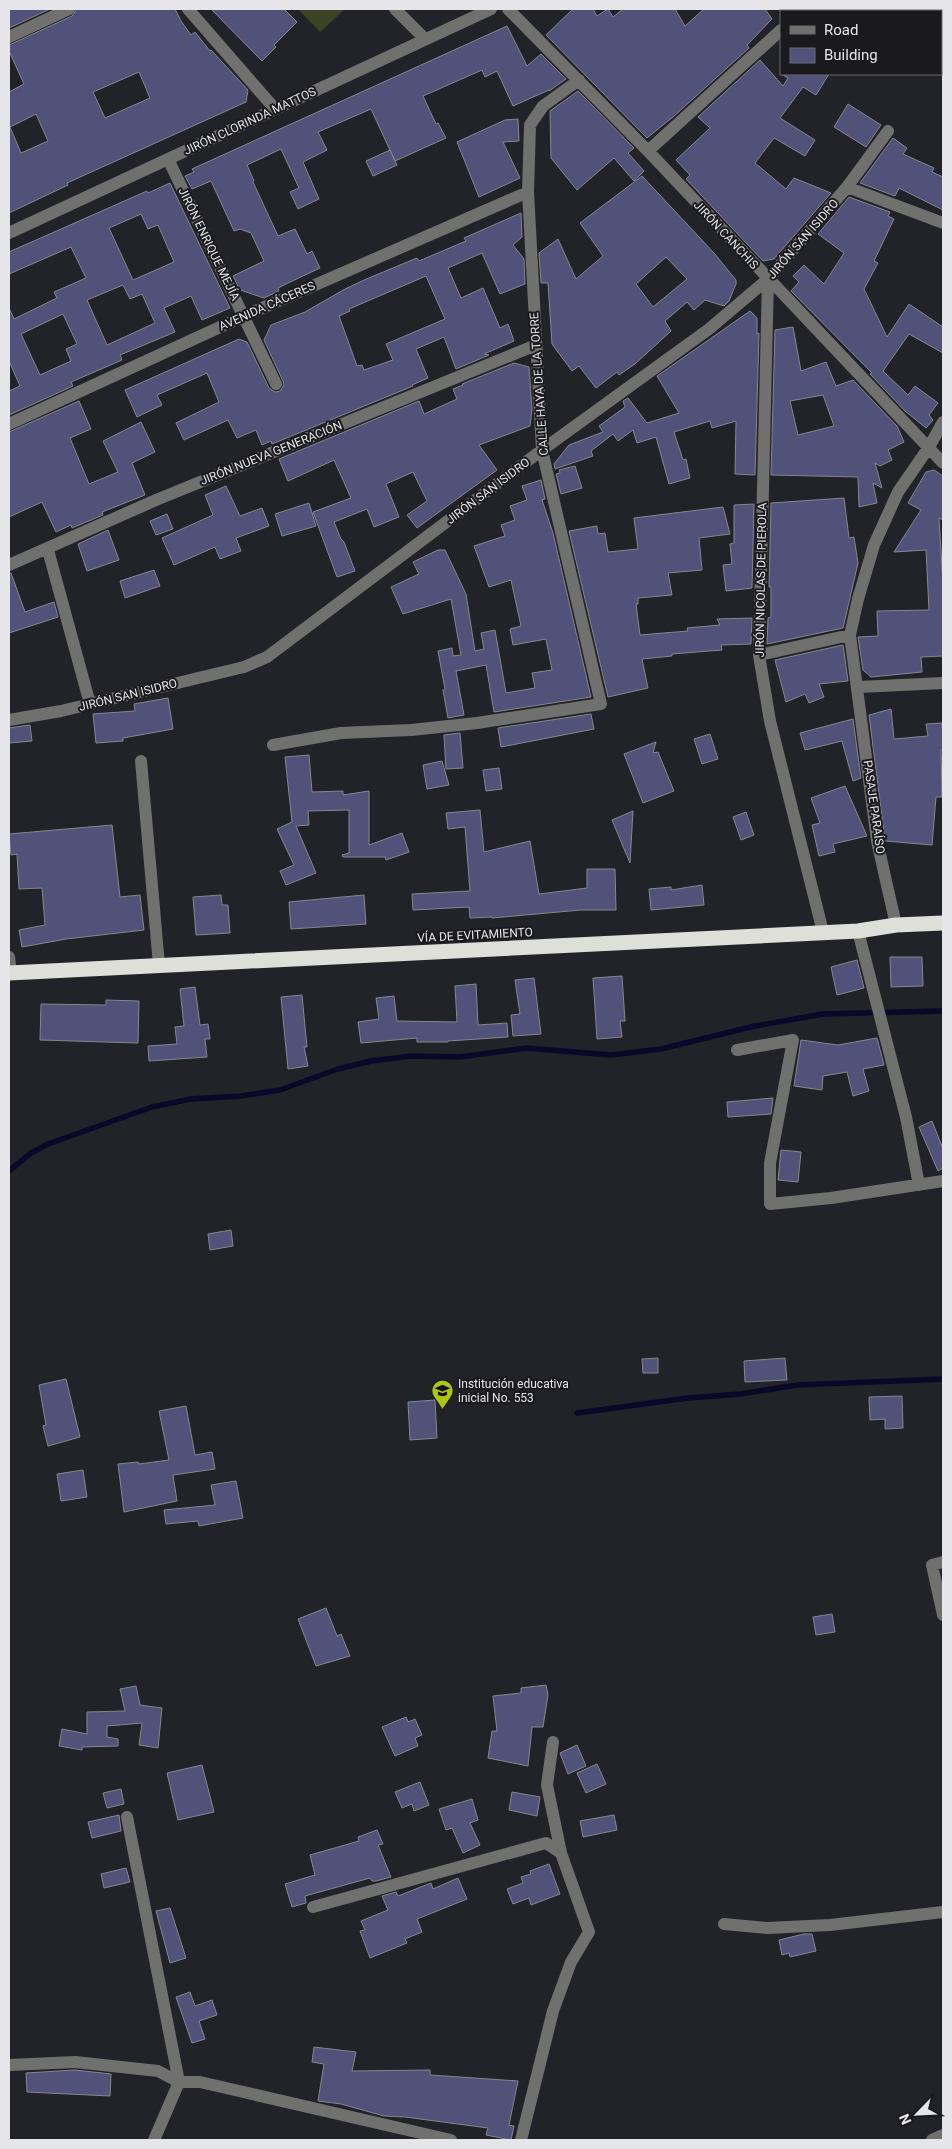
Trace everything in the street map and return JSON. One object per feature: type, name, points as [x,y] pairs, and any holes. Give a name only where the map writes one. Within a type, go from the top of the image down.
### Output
[{"type":"highway","name":"VÍA DE EVITAMIENTO","points":[[10,973],[858,931],[896,925],[943,923]]},
{"type":"street","points":[[9,37],[69,9]]},
{"type":"street","points":[[188,9],[275,109]]},
{"type":"street","points":[[395,9],[425,39]]},
{"type":"street","name":"JIRÓN CLORINDA MATTOS","points":[[9,232],[491,9]]},
{"type":"street","name":"JIRÓN CANCHIS","points":[[508,9],[648,150],[768,280],[943,463]]},
{"type":"street","points":[[648,150],[780,31]]},
{"type":"street","name":"CALLE HAYA DE LA TORRE","points":[[273,745],[341,733],[411,730],[477,723],[601,704],[542,450],[528,192],[530,125],[543,106],[579,80]]},
{"type":"street","name":"JIRÓN SAN ISIDRO","points":[[9,720],[61,711],[244,667],[267,657],[542,450],[709,329],[768,280],[847,187],[888,132]]},
{"type":"street","name":"JIRÓN ENRIQUE MEJÍA","points":[[168,159],[276,384]]},
{"type":"street","points":[[847,187],[943,223]]},
{"type":"street","name":"AVENIDA CÁCERES","points":[[9,424],[244,316],[528,192]]},
{"type":"street","name":"JIRÓN NICOLAS DE PIEROLA","points":[[768,280],[758,655],[770,721],[823,932]]},
{"type":"street","name":"JIRÓN NUEVA GENERACIÓN","points":[[9,565],[48,550],[156,500],[536,345]]},
{"type":"street","points":[[758,655],[850,635],[858,599],[874,546],[898,492],[929,447],[943,422]]},
{"type":"street","points":[[48,550],[90,704]]},
{"type":"street","name":"PASAJE PARAÍSO","points":[[850,635],[859,687],[878,841],[896,925]]},
{"type":"street","points":[[859,687],[943,683]]},
{"type":"street","points":[[141,761],[159,965]]},
{"type":"street","points":[[858,931],[906,1117],[919,1185]]},
{"type":"street","points":[[9,957],[10,973]]},
{"type":"street","points":[[737,1050],[793,1040],[770,1163],[770,1204],[831,1198],[943,1181]]},
{"type":"street","points":[[943,1562],[932,1565],[943,1615]]},
{"type":"street","points":[[521,2140],[553,2011],[571,1962],[589,1932],[561,1853],[547,1785],[552,1742]]},
{"type":"street","points":[[127,1817],[179,2082],[154,2140]]},
{"type":"street","points":[[314,1907],[546,1843],[561,1853]]},
{"type":"street","points":[[724,1924],[767,1928],[830,1925],[943,1912]]},
{"type":"street","points":[[9,2065],[75,2062],[158,2071],[179,2082],[200,2082],[451,2140]]},
{"type":"street","points":[[932,2140],[943,2135]]},
{"type":"green space","points":[[298,9],[345,9],[320,32]]},
{"type":"building","points":[[9,9],[50,9],[9,28]]},
{"type":"building","points":[[77,9],[175,9],[191,35],[195,32],[210,51],[248,90],[246,102],[67,183],[68,185],[9,213],[9,92],[24,84],[9,51],[9,45],[72,16]],"holes":[[[139,72],[150,98],[105,118],[93,92]],[[36,114],[48,141],[21,153],[10,127]]]},
{"type":"building","points":[[211,9],[284,9],[297,22],[274,45],[276,47],[262,61]]},
{"type":"building","points":[[573,9],[593,9],[597,16],[608,9],[613,17],[623,9],[675,9],[685,26],[704,9],[765,9],[772,19],[747,45],[749,48],[647,138],[546,35]]},
{"type":"building","points":[[507,26],[527,66],[541,54],[566,79],[549,91],[513,106],[497,71],[485,77],[482,70],[423,96],[436,124],[438,123],[446,138],[395,161],[397,165],[373,176],[366,161],[390,150],[371,109],[318,132],[327,150],[303,162],[319,199],[298,209],[290,192],[299,188],[281,149],[247,165],[278,236],[295,229],[307,254],[312,251],[320,268],[278,288],[279,291],[264,298],[240,290],[233,276],[264,261],[251,233],[240,229],[234,231],[211,181],[192,189],[185,176],[194,172],[192,169]]},
{"type":"building","points":[[760,60],[783,86],[788,78],[783,75],[828,75],[816,95],[803,87],[780,118],[815,140],[805,156],[774,138],[755,163],[786,189],[794,178],[831,193],[774,259],[763,261],[686,179],[690,175],[676,160],[710,128],[698,117]]},
{"type":"building","points":[[578,91],[634,148],[628,153],[644,171],[634,181],[614,158],[577,190],[551,158],[550,111]]},
{"type":"building","points":[[848,104],[881,125],[866,147],[834,127]]},
{"type":"building","points":[[518,119],[519,141],[503,142],[520,178],[479,197],[457,142],[505,120]]},
{"type":"building","points":[[893,138],[907,148],[903,154],[934,168],[932,172],[943,177],[943,210],[899,188],[895,196],[860,183]]},
{"type":"building","points":[[642,176],[714,253],[736,280],[729,301],[724,306],[705,300],[694,310],[687,302],[665,321],[671,331],[635,364],[619,375],[617,372],[596,388],[579,366],[572,371],[552,344],[548,283],[541,283],[539,253],[558,239],[576,279],[603,256],[580,223]],"holes":[[[666,257],[687,279],[653,307],[636,284]]]},
{"type":"building","points":[[170,183],[230,308],[202,320],[191,296],[164,308],[175,332],[120,355],[122,360],[71,382],[73,386],[9,415],[9,391],[20,386],[9,361],[9,308],[14,319],[57,298],[54,292],[86,278],[71,247],[9,274],[9,252],[147,191],[148,193]],"holes":[[[141,214],[148,229],[158,225],[174,262],[133,280],[109,228]],[[123,285],[130,299],[142,294],[155,323],[107,345],[87,300]],[[63,314],[77,344],[66,349],[71,361],[40,375],[21,334]]]},
{"type":"building","points":[[849,197],[890,212],[888,216],[894,219],[874,261],[878,263],[864,289],[887,337],[909,304],[943,327],[943,353],[909,334],[883,371],[908,395],[915,386],[938,403],[929,415],[933,420],[926,428],[905,411],[870,374],[872,373],[791,291],[799,282],[793,276],[804,265],[824,284],[844,253],[818,234]]},
{"type":"building","points":[[521,213],[522,237],[513,245],[524,259],[525,284],[500,294],[482,253],[448,268],[461,298],[483,288],[500,328],[508,324],[514,341],[484,354],[489,355],[456,369],[444,337],[416,349],[428,378],[413,386],[272,444],[271,441],[262,445],[256,430],[237,438],[228,420],[184,440],[176,423],[219,402],[207,373],[157,395],[162,405],[137,417],[125,390],[239,339],[247,342],[269,388],[275,392],[280,391],[284,385],[283,381],[264,340],[271,325],[305,312],[364,280],[417,258],[419,261],[466,241],[464,238]],"holes":[[[426,276],[445,319],[386,344],[393,360],[364,370],[362,365],[357,366],[339,316],[350,311],[349,309]]]},
{"type":"building","points":[[750,311],[757,318],[757,334],[759,333],[755,475],[735,474],[736,421],[712,428],[710,421],[674,432],[683,460],[686,459],[690,478],[669,484],[656,437],[637,443],[633,430],[618,441],[613,434],[591,451],[593,456],[555,469],[554,464],[569,445],[603,432],[599,426],[625,407],[623,401],[628,398],[647,423],[679,413],[657,376]]},
{"type":"building","points":[[793,327],[801,371],[826,362],[836,386],[853,380],[897,426],[904,442],[888,450],[892,460],[880,466],[875,463],[882,488],[873,483],[877,503],[859,507],[858,477],[771,475],[775,330]],"holes":[[[823,395],[834,426],[798,435],[790,401]]]},
{"type":"building","points":[[514,363],[529,367],[532,409],[530,426],[479,445],[497,470],[417,528],[407,515],[427,501],[413,472],[386,484],[399,517],[374,527],[367,509],[334,522],[355,571],[337,577],[313,512],[351,498],[334,460],[288,481],[279,459],[419,401],[424,414],[457,399],[453,389]]},
{"type":"building","points":[[79,401],[91,429],[70,438],[89,484],[118,472],[103,441],[141,422],[155,452],[132,463],[145,495],[102,512],[103,515],[72,528],[71,525],[56,532],[42,502],[9,517],[9,432]]},
{"type":"building","points":[[575,466],[582,488],[561,494],[556,474],[560,473],[559,470]]},
{"type":"building","points":[[934,470],[943,476],[943,520],[939,518],[943,583],[943,656],[921,657],[922,672],[871,677],[863,670],[858,637],[878,636],[877,611],[929,610],[926,550],[894,552],[921,510],[908,503],[926,472]]},
{"type":"building","points":[[541,480],[545,499],[542,500],[553,533],[591,697],[494,712],[486,665],[456,671],[464,715],[448,718],[438,651],[452,648],[453,656],[461,655],[451,599],[403,614],[391,587],[419,574],[413,562],[438,550],[445,550],[466,594],[475,651],[484,649],[481,633],[495,630],[506,693],[535,688],[532,673],[552,670],[546,639],[513,645],[510,629],[521,626],[511,580],[489,587],[474,546],[505,536],[501,525],[515,520],[510,506],[527,500],[522,486]]},
{"type":"building","points":[[226,486],[240,516],[262,508],[269,526],[236,538],[241,551],[220,559],[215,547],[174,565],[162,538],[213,515],[205,495]]},
{"type":"building","points":[[844,498],[849,538],[854,537],[858,563],[843,628],[767,644],[768,618],[771,617],[771,587],[769,587],[771,503]]},
{"type":"building","points":[[309,503],[316,526],[282,536],[275,514]]},
{"type":"building","points":[[754,504],[752,588],[726,591],[723,565],[732,564],[730,544],[734,543],[734,505]]},
{"type":"building","points":[[723,507],[730,534],[699,538],[702,570],[668,573],[672,595],[638,598],[638,604],[636,604],[640,635],[688,631],[687,628],[720,625],[717,619],[752,618],[751,644],[721,645],[722,650],[672,654],[672,656],[642,659],[648,688],[608,697],[569,531],[597,526],[598,534],[605,533],[608,552],[638,549],[634,518]]},
{"type":"building","points":[[167,514],[173,529],[156,535],[150,521]]},
{"type":"building","points":[[108,530],[119,560],[87,571],[78,544]]},
{"type":"building","points":[[154,570],[160,586],[125,598],[120,581]]},
{"type":"building","points":[[9,573],[11,573],[25,612],[54,602],[58,617],[9,633]]},
{"type":"building","points":[[843,645],[848,681],[819,684],[824,697],[809,703],[805,694],[786,702],[775,660]]},
{"type":"building","points":[[168,698],[173,729],[123,738],[123,741],[96,743],[93,714],[135,711],[134,704]]},
{"type":"building","points":[[891,709],[894,739],[928,736],[926,724],[942,723],[942,797],[936,797],[932,845],[885,841],[869,715]]},
{"type":"building","points":[[591,714],[594,729],[501,747],[498,728]]},
{"type":"building","points":[[853,719],[861,778],[853,781],[842,741],[805,750],[800,733]]},
{"type":"building","points":[[30,725],[32,741],[9,743],[9,728]]},
{"type":"building","points":[[460,733],[463,768],[446,769],[444,735]]},
{"type":"building","points":[[710,734],[718,759],[702,764],[694,739]]},
{"type":"building","points":[[656,742],[653,753],[658,752],[674,791],[643,803],[624,754]]},
{"type":"building","points":[[309,755],[312,792],[343,791],[343,795],[369,791],[369,845],[402,833],[409,852],[386,860],[385,857],[343,857],[342,855],[349,853],[349,810],[308,811],[309,825],[296,826],[316,873],[286,885],[280,871],[294,865],[277,829],[292,822],[285,757]]},
{"type":"building","points":[[442,761],[449,785],[427,789],[423,765]]},
{"type":"building","points":[[499,768],[502,789],[486,791],[483,770]]},
{"type":"building","points":[[845,786],[867,836],[833,844],[835,852],[819,856],[812,825],[820,823],[811,798]]},
{"type":"building","points":[[480,810],[484,852],[530,841],[539,894],[587,888],[587,869],[615,869],[616,910],[581,910],[492,918],[470,918],[469,907],[413,910],[412,894],[470,891],[465,827],[448,829],[446,813]]},
{"type":"building","points":[[633,811],[630,863],[612,820]]},
{"type":"building","points":[[746,812],[754,835],[741,840],[733,817]]},
{"type":"building","points":[[112,825],[120,897],[140,895],[144,930],[66,939],[22,947],[19,930],[45,925],[42,888],[19,889],[17,854],[11,855],[9,834]]},
{"type":"building","points":[[702,885],[704,905],[651,910],[649,889],[671,887],[671,890]]},
{"type":"building","points":[[221,895],[222,905],[228,905],[230,933],[196,935],[193,897]]},
{"type":"building","points":[[364,895],[366,924],[291,929],[289,902]]},
{"type":"building","points":[[890,957],[922,957],[923,986],[891,987]]},
{"type":"building","points":[[857,960],[864,988],[837,995],[831,967]]},
{"type":"building","points":[[622,976],[625,1021],[620,1021],[622,1037],[597,1039],[593,978]]},
{"type":"building","points":[[534,978],[541,1034],[513,1036],[511,1015],[520,1014],[515,980]]},
{"type":"building","points":[[476,984],[478,1025],[507,1023],[508,1037],[448,1042],[417,1042],[417,1038],[361,1043],[358,1022],[379,1019],[376,998],[394,996],[397,1021],[457,1022],[455,986]]},
{"type":"building","points":[[195,987],[200,1025],[208,1024],[210,1039],[205,1039],[207,1057],[149,1061],[148,1046],[177,1044],[175,1027],[184,1026],[180,989]]},
{"type":"building","points":[[302,995],[307,1047],[304,1047],[308,1066],[288,1069],[281,997]]},
{"type":"building","points":[[106,1000],[139,1001],[138,1043],[40,1040],[41,1004],[106,1005]]},
{"type":"building","points":[[877,1038],[884,1065],[863,1069],[869,1091],[853,1096],[847,1072],[823,1076],[822,1090],[794,1086],[801,1040],[838,1045]]},
{"type":"building","points":[[773,1098],[771,1114],[728,1117],[727,1102]]},
{"type":"building","points":[[932,1121],[943,1149],[943,1168],[938,1171],[919,1127]]},
{"type":"building","points":[[781,1150],[801,1152],[798,1182],[778,1180]]},
{"type":"building","points":[[231,1230],[233,1246],[210,1250],[208,1234]]},
{"type":"building","points":[[658,1358],[658,1373],[643,1373],[642,1359]]},
{"type":"building","points":[[785,1358],[787,1380],[745,1382],[744,1361]]},
{"type":"building","points":[[66,1379],[80,1437],[48,1446],[43,1426],[46,1425],[39,1385]]},
{"type":"building","points":[[902,1396],[903,1428],[885,1429],[885,1419],[870,1420],[869,1397]]},
{"type":"building","points":[[435,1400],[437,1438],[410,1440],[408,1402]]},
{"type":"building","points":[[186,1406],[195,1455],[212,1452],[215,1469],[173,1475],[177,1501],[124,1512],[118,1464],[138,1462],[139,1464],[169,1460],[159,1411]]},
{"type":"building","points":[[83,1470],[87,1497],[61,1501],[57,1474]]},
{"type":"building","points":[[236,1481],[243,1518],[199,1526],[198,1521],[166,1524],[164,1510],[215,1505],[211,1485]]},
{"type":"building","points":[[326,1608],[337,1636],[341,1634],[350,1656],[316,1666],[298,1619]]},
{"type":"building","points":[[832,1614],[835,1632],[816,1635],[813,1617]]},
{"type":"building","points":[[546,1685],[548,1695],[543,1727],[532,1727],[528,1766],[488,1758],[492,1731],[497,1731],[493,1696],[521,1693],[521,1688]]},
{"type":"building","points":[[136,1686],[140,1705],[162,1708],[158,1748],[139,1745],[142,1723],[107,1726],[107,1737],[118,1739],[118,1746],[82,1747],[82,1750],[59,1746],[62,1729],[87,1734],[87,1712],[125,1711],[120,1689]]},
{"type":"building","points":[[406,1717],[408,1722],[415,1719],[422,1735],[415,1738],[418,1746],[395,1756],[382,1727]]},
{"type":"building","points":[[577,1745],[586,1766],[568,1774],[560,1753]]},
{"type":"building","points":[[597,1764],[606,1784],[586,1793],[577,1773]]},
{"type":"building","points":[[202,1765],[214,1812],[178,1820],[167,1773]]},
{"type":"building","points":[[420,1782],[429,1805],[414,1811],[412,1804],[402,1808],[395,1792]]},
{"type":"building","points":[[121,1789],[124,1804],[107,1808],[103,1793]]},
{"type":"building","points":[[512,1792],[540,1797],[537,1816],[509,1810]]},
{"type":"building","points":[[472,1799],[478,1820],[470,1823],[480,1845],[463,1853],[452,1828],[446,1830],[439,1809]]},
{"type":"building","points":[[119,1815],[121,1831],[92,1838],[88,1822]]},
{"type":"building","points":[[614,1815],[617,1830],[583,1837],[580,1821]]},
{"type":"building","points":[[377,1830],[383,1844],[378,1845],[391,1877],[376,1881],[372,1881],[370,1878],[305,1896],[306,1903],[292,1907],[285,1884],[315,1875],[310,1855],[359,1841],[358,1837]]},
{"type":"building","points":[[549,1864],[560,1894],[531,1905],[529,1898],[513,1904],[507,1889],[523,1883],[521,1877],[531,1874],[530,1871]]},
{"type":"building","points":[[126,1868],[130,1882],[104,1888],[101,1874]]},
{"type":"building","points":[[458,1878],[467,1899],[417,1919],[422,1932],[405,1939],[407,1943],[370,1958],[360,1931],[365,1930],[361,1921],[388,1910],[382,1896],[396,1892],[398,1896],[431,1883],[433,1889]]},
{"type":"building","points":[[170,1908],[186,1958],[170,1963],[156,1911]]},
{"type":"building","points":[[812,1934],[816,1951],[790,1957],[789,1953],[782,1955],[779,1940]]},
{"type":"building","points":[[190,1992],[195,2006],[212,2000],[217,2015],[199,2021],[205,2039],[192,2043],[176,1997]]},
{"type":"building","points":[[314,2047],[356,2052],[352,2071],[430,2070],[430,2075],[518,2081],[509,2125],[514,2126],[511,2140],[486,2135],[488,2128],[384,2116],[341,2104],[318,2101],[324,2064],[312,2062]]},
{"type":"building","points":[[75,2070],[111,2074],[110,2096],[27,2092],[26,2073]]},
{"type":"waterway","points":[[9,1171],[31,1153],[48,1144],[152,1107],[191,1099],[241,1096],[280,1090],[338,1069],[371,1061],[412,1056],[460,1057],[526,1048],[611,1055],[661,1049],[755,1026],[823,1014],[943,1011]]},
{"type":"waterway","points":[[577,1413],[688,1398],[741,1394],[797,1385],[943,1379]]},
{"type":"place","name":"Institución educativa inicial No. 553","points":[[442,1410]]}]
